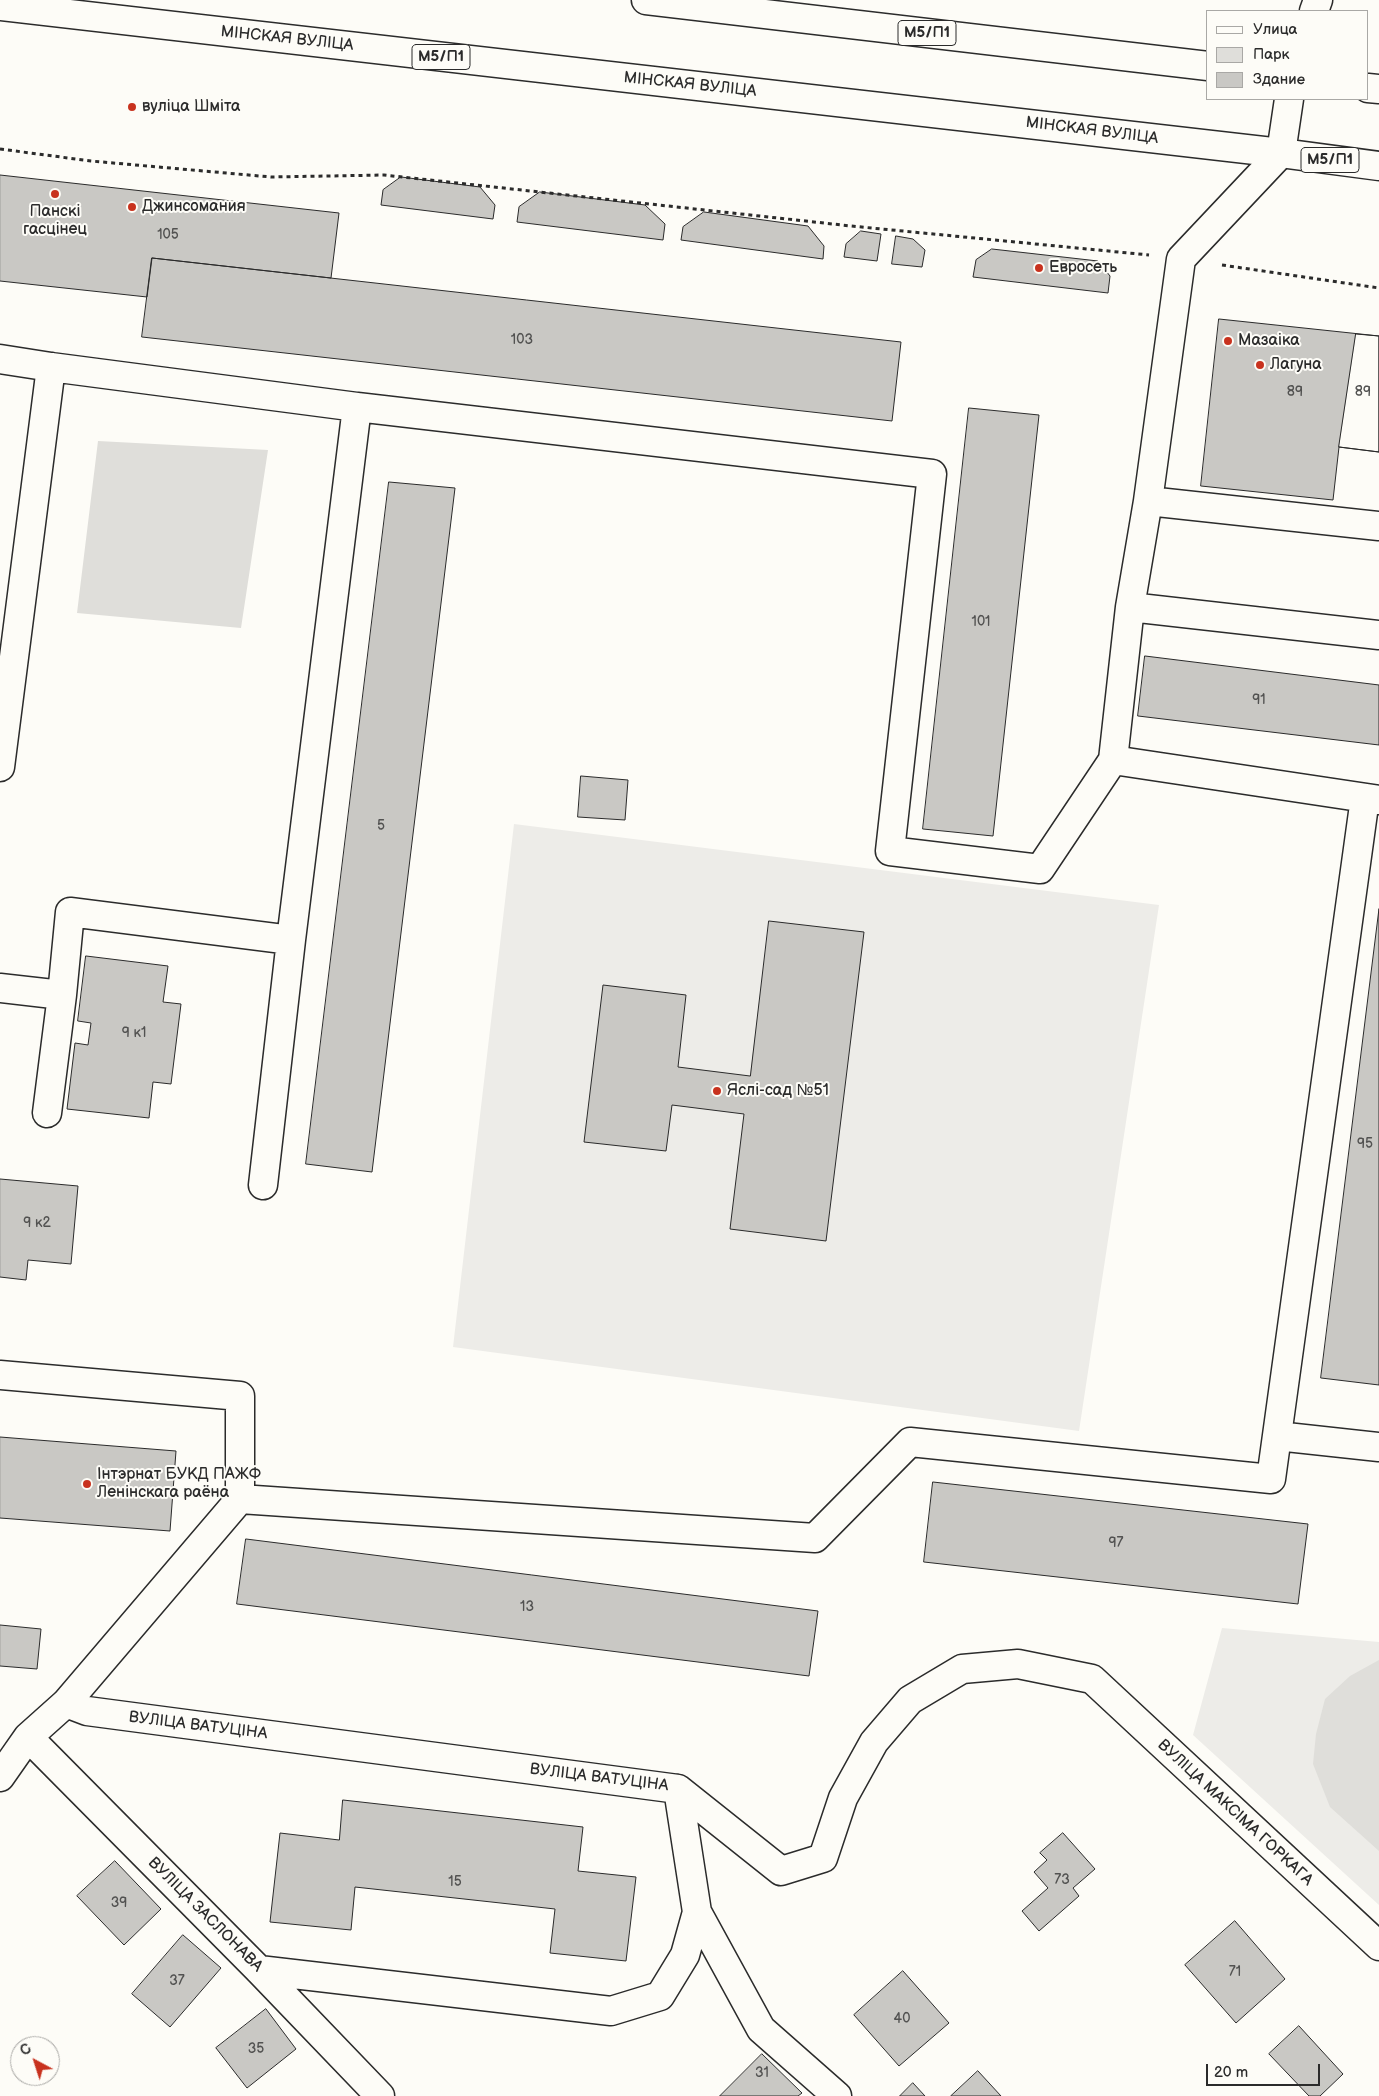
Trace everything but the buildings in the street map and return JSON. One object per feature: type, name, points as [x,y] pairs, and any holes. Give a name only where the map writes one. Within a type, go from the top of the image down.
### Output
[{"type":"street","name":"М5/П1","points":[[646,0],[1206,66]]},
{"type":"street","name":"МІНСКАЯ ВУЛІЦА","points":[[0,6],[1281,153],[1379,166]]},
{"type":"street","points":[[0,359],[357,407],[932,474],[890,851],[1040,870],[1113,760],[1130,607],[1148,501],[1181,259],[1281,153],[1289,100]]},
{"type":"street","points":[[0,767],[51,367]]},
{"type":"street","points":[[264,1185],[291,940],[357,407]]},
{"type":"street","points":[[1148,501],[1379,526]]},
{"type":"street","points":[[1130,607],[1379,635]]},
{"type":"street","points":[[240,1499],[815,1538],[910,1442],[1271,1479],[1372,799],[1113,760]]},
{"type":"street","points":[[47,1113],[70,912],[291,940]]},
{"type":"street","points":[[0,988],[62,995]]},
{"type":"street","points":[[0,1375],[240,1396],[240,1499],[66,1704],[28,1737],[0,1777]]},
{"type":"street","points":[[1277,1436],[1379,1447]]},
{"type":"street","name":"ВУЛІЦА ВАТУЦІНА","points":[[66,1704],[87,1711],[678,1789],[780,1871],[823,1858],[843,1798],[874,1742],[910,1700],[962,1669],[1018,1664],[1092,1679]]},
{"type":"street","name":"ВУЛІЦА МАКСІМА ГОРКАГА","points":[[1092,1679],[1379,1946]]},
{"type":"street","name":"ВУЛІЦА ЗАСЛОНАВА","points":[[28,1737],[259,1970],[380,2096]]},
{"type":"street","points":[[678,1789],[697,1912],[761,2029],[837,2096]]},
{"type":"street","points":[[259,1970],[611,2011],[660,1996],[685,1954],[697,1912]]},
{"type":"path","points":[[0,149],[91,161],[271,177],[384,175],[851,226],[1181,259],[1379,288]]},
{"type":"shaded area","points":[[514,824],[1159,905],[1079,1431],[453,1347]]},
{"type":"shaded area","points":[[1222,1628],[1379,1642],[1379,1905],[1193,1735]]},
{"type":"green space","points":[[98,441],[268,450],[241,628],[77,613]]},
{"type":"green space","points":[[1379,1660],[1379,1851],[1330,1807],[1313,1764],[1316,1734],[1325,1699],[1350,1676]]},
{"type":"place","name":"вуліца Шміта","points":[[132,107]]},
{"type":"place","name":"Панскі гасцінец","points":[[55,194]]},
{"type":"place","name":"Джинсомания","points":[[132,207]]},
{"type":"place","name":"Евросеть","points":[[1039,268]]},
{"type":"place","name":"Мазаіка","points":[[1228,341]]},
{"type":"place","name":"Лагуна","points":[[1260,365]]},
{"type":"place","name":"Яслі-сад №51","points":[[717,1091]]},
{"type":"place","name":"Інтэрнат БУКД ПАЖФ Ленінскага раёна","points":[[87,1484]]}]
